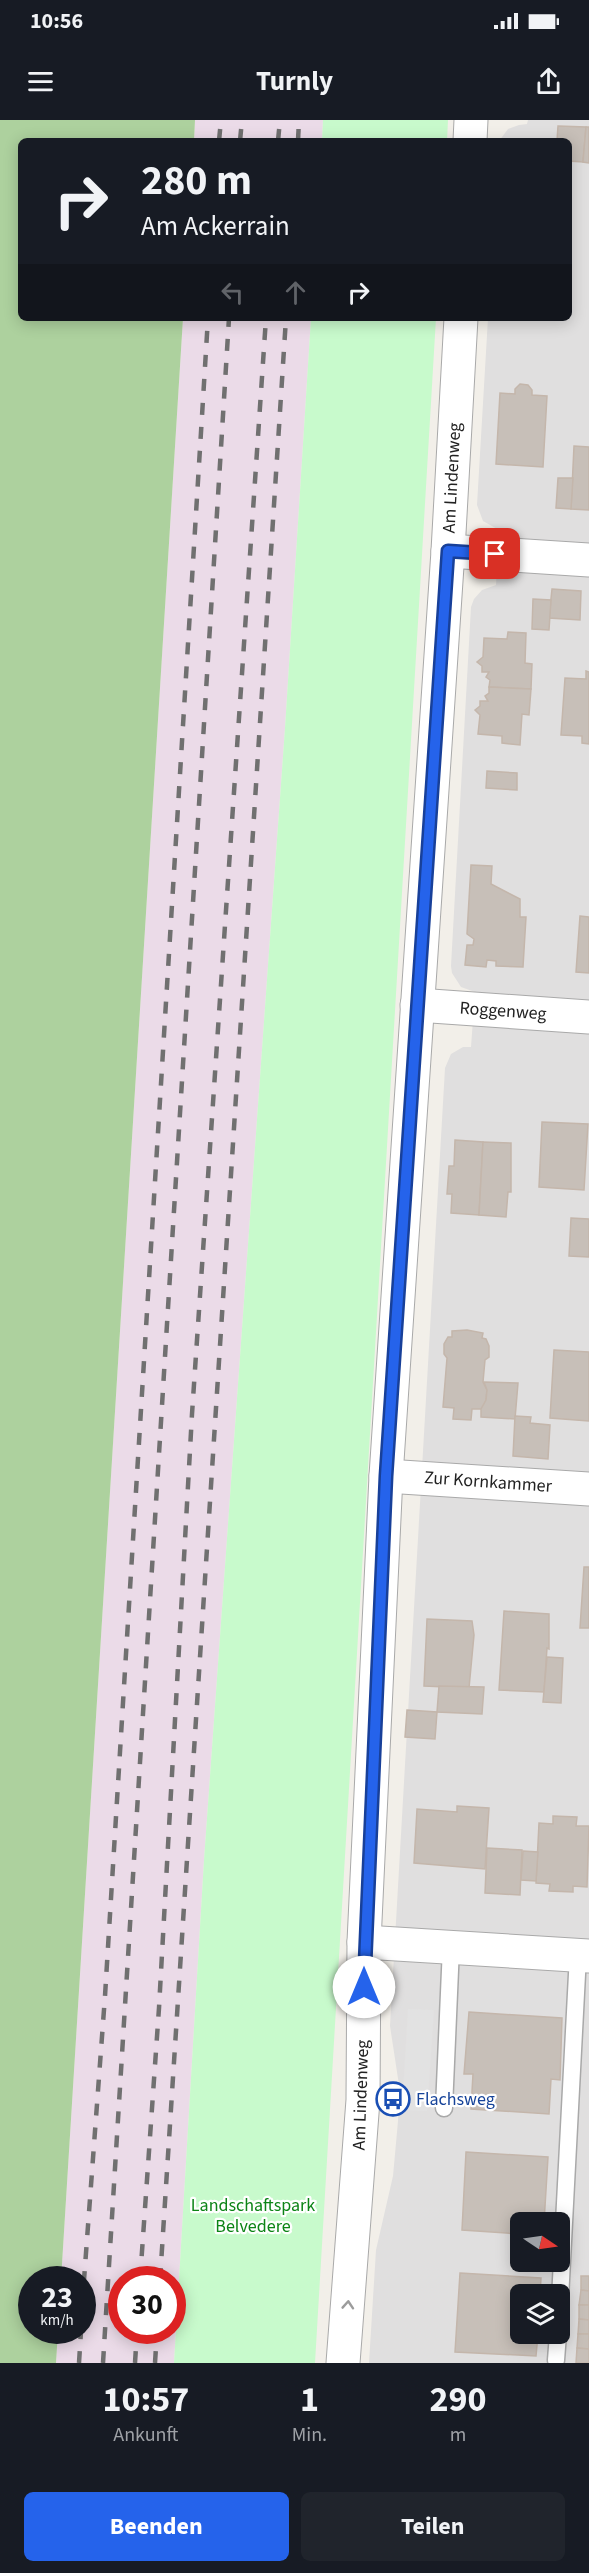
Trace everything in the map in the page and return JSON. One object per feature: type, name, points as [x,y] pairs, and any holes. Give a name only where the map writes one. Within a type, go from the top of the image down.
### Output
[{"type":"street","points":[[470,138],[471,120]]},
{"type":"street","name":"Am Lindenweg","points":[[343,2363],[363,2100],[364,1942],[386,1476],[448,551],[461,321]]},
{"type":"street","points":[[448,551],[589,560]]},
{"type":"street","name":"Roggenweg","points":[[417,1005],[589,1017]]},
{"type":"street","name":"Zur Kornkammer","points":[[386,1476],[589,1489]]},
{"type":"street","points":[[364,1942],[583,1955]]},
{"type":"lane","points":[[444,2108],[452,1947]]},
{"type":"lane","points":[[561,2284],[583,1955]]},
{"type":"lane","points":[[556,2360],[557,2344]]},
{"type":"shaded area","points":[[195,120],[323,120],[322,138],[194,138]]},
{"type":"shaded area","points":[[528,120],[589,120],[589,2363],[369,2363],[376,2250],[393,2176],[398,2121],[399,2085],[390,2026],[445,1068],[451,1054],[463,1047],[471,1047],[475,992],[461,987],[452,973],[451,966],[471,607],[474,599],[482,590],[496,585],[499,530],[483,521],[477,505],[488,321],[572,321],[572,138],[501,138],[508,129],[527,124]]},
{"type":"shaded area","points":[[183,321],[311,321],[285,728],[204,1860],[180,2266],[108,2266],[108,2344],[175,2344],[174,2363],[56,2363],[57,2344],[96,2344],[96,2266],[62,2266]]},
{"type":"shaded area","points":[[408,2009],[434,2010],[427,2111],[402,2110]]},
{"type":"green space","points":[[0,120],[195,120],[194,138],[18,138],[18,321],[183,321],[62,2266],[18,2266],[18,2344],[57,2344],[56,2363],[0,2363]]},
{"type":"green space","points":[[323,120],[448,120],[447,138],[322,138]]},
{"type":"green space","name":"Landschaftspark Belvedere","points":[[311,321],[436,321],[315,2363],[174,2363],[175,2344],[186,2344],[186,2266],[180,2266],[204,1860],[285,728]]},
{"type":"building","points":[[558,126],[586,127],[583,162],[572,161],[572,138],[557,138]]},
{"type":"building","points":[[586,127],[589,127],[589,163],[583,162]]},
{"type":"building","points":[[520,384],[528,385],[532,390],[532,395],[547,396],[543,467],[496,464],[500,393],[515,394],[515,389]]},
{"type":"building","points":[[574,446],[589,447],[589,510],[571,509]]},
{"type":"building","points":[[558,478],[573,478],[571,509],[556,508]]},
{"type":"building","points":[[552,589],[581,591],[580,620],[549,618]]},
{"type":"building","points":[[533,599],[551,600],[549,630],[532,629]]},
{"type":"building","points":[[508,632],[526,633],[525,663],[532,664],[531,689],[489,687],[490,680],[486,677],[489,672],[482,672],[482,666],[477,662],[483,657],[484,638],[507,639]]},
{"type":"building","points":[[586,671],[589,672],[589,744],[582,743],[582,736],[561,735],[565,678],[586,679]]},
{"type":"building","points":[[489,687],[531,689],[529,715],[522,714],[520,745],[502,743],[502,736],[478,734],[480,715],[475,710],[480,706],[480,701],[488,701],[485,696],[489,693]]},
{"type":"building","points":[[487,771],[517,773],[517,790],[486,788]]},
{"type":"building","points":[[471,865],[492,866],[491,884],[520,899],[520,917],[526,917],[523,967],[496,966],[496,961],[487,960],[486,967],[465,965],[467,945],[473,945],[474,939],[467,934]]},
{"type":"building","points":[[580,916],[589,917],[589,973],[576,972]]},
{"type":"building","points":[[542,1122],[588,1124],[584,1190],[539,1187]]},
{"type":"building","points":[[455,1140],[483,1142],[479,1215],[451,1213],[452,1194],[447,1194],[449,1166],[454,1166]]},
{"type":"building","points":[[483,1142],[511,1143],[511,1192],[508,1192],[506,1217],[479,1215]]},
{"type":"building","points":[[571,1218],[589,1219],[589,1257],[569,1256]]},
{"type":"building","points":[[467,1330],[483,1333],[482,1338],[486,1339],[489,1346],[489,1357],[485,1360],[483,1382],[487,1390],[486,1400],[483,1409],[472,1409],[471,1420],[453,1419],[454,1408],[443,1407],[447,1358],[444,1354],[444,1344],[448,1337],[452,1337],[452,1331]]},
{"type":"building","points":[[554,1350],[589,1352],[589,1421],[550,1418]]},
{"type":"building","points":[[484,1382],[518,1383],[515,1419],[481,1417],[487,1390]]},
{"type":"building","points":[[515,1416],[531,1417],[530,1423],[550,1425],[548,1459],[513,1456]]},
{"type":"building","points":[[584,1567],[589,1567],[589,1628],[580,1628]]},
{"type":"building","points":[[504,1611],[549,1614],[549,1649],[547,1648],[544,1692],[499,1690]]},
{"type":"building","points":[[427,1619],[472,1621],[474,1635],[469,1688],[424,1686]]},
{"type":"building","points":[[547,1657],[563,1658],[561,1703],[543,1702]]},
{"type":"building","points":[[439,1686],[484,1687],[482,1714],[437,1712]]},
{"type":"building","points":[[407,1710],[437,1712],[435,1739],[405,1737]]},
{"type":"building","points":[[457,1806],[489,1808],[485,1869],[414,1863],[417,1809],[457,1812]]},
{"type":"building","points":[[553,1816],[577,1817],[576,1826],[589,1826],[587,1887],[573,1886],[573,1892],[549,1891],[550,1884],[536,1883],[539,1823],[553,1824]]},
{"type":"building","points":[[487,1848],[522,1850],[520,1895],[485,1893]]},
{"type":"building","points":[[523,1851],[538,1852],[536,1881],[521,1880]]},
{"type":"building","points":[[469,2012],[562,2018],[560,2080],[551,2079],[549,2114],[471,2109],[473,2074],[464,2074]]},
{"type":"building","points":[[466,2152],[548,2157],[545,2212],[510,2212],[510,2233],[462,2230]]},
{"type":"building","points":[[460,2273],[541,2278],[541,2284],[510,2284],[510,2344],[537,2344],[536,2356],[455,2352]]},
{"type":"building","points":[[581,2276],[589,2276],[589,2291],[581,2290]]},
{"type":"building","points":[[581,2290],[589,2291],[589,2305],[579,2305]]},
{"type":"building","points":[[579,2305],[589,2305],[589,2320],[579,2319]]},
{"type":"building","points":[[579,2319],[589,2320],[589,2334],[578,2334]]},
{"type":"building","points":[[578,2334],[589,2334],[589,2349],[577,2348]]},
{"type":"building","points":[[577,2348],[589,2349],[589,2363],[576,2363]]},
{"type":"railway","points":[[219,138],[221,120]]},
{"type":"railway","points":[[240,138],[242,120]]},
{"type":"railway","points":[[278,138],[280,120]]},
{"type":"railway","points":[[298,138],[299,120]]},
{"type":"railway","points":[[85,2266],[105,1996],[208,321]]},
{"type":"railway","points":[[103,2363],[229,321]]},
{"type":"railway","points":[[141,2266],[159,2008],[192,1414],[266,321]]},
{"type":"railway","points":[[161,2266],[286,321]]},
{"type":"railway","points":[[79,2363],[80,2344]]},
{"type":"railway","points":[[135,2363],[136,2344]]},
{"type":"railway","points":[[155,2363],[156,2344]]},
{"type":"place","name":"Flachsweg","points":[[393,2099]]},
{"type":"route","points":[[364,1987],[364,1942],[386,1476],[448,551],[495,554]]}]
